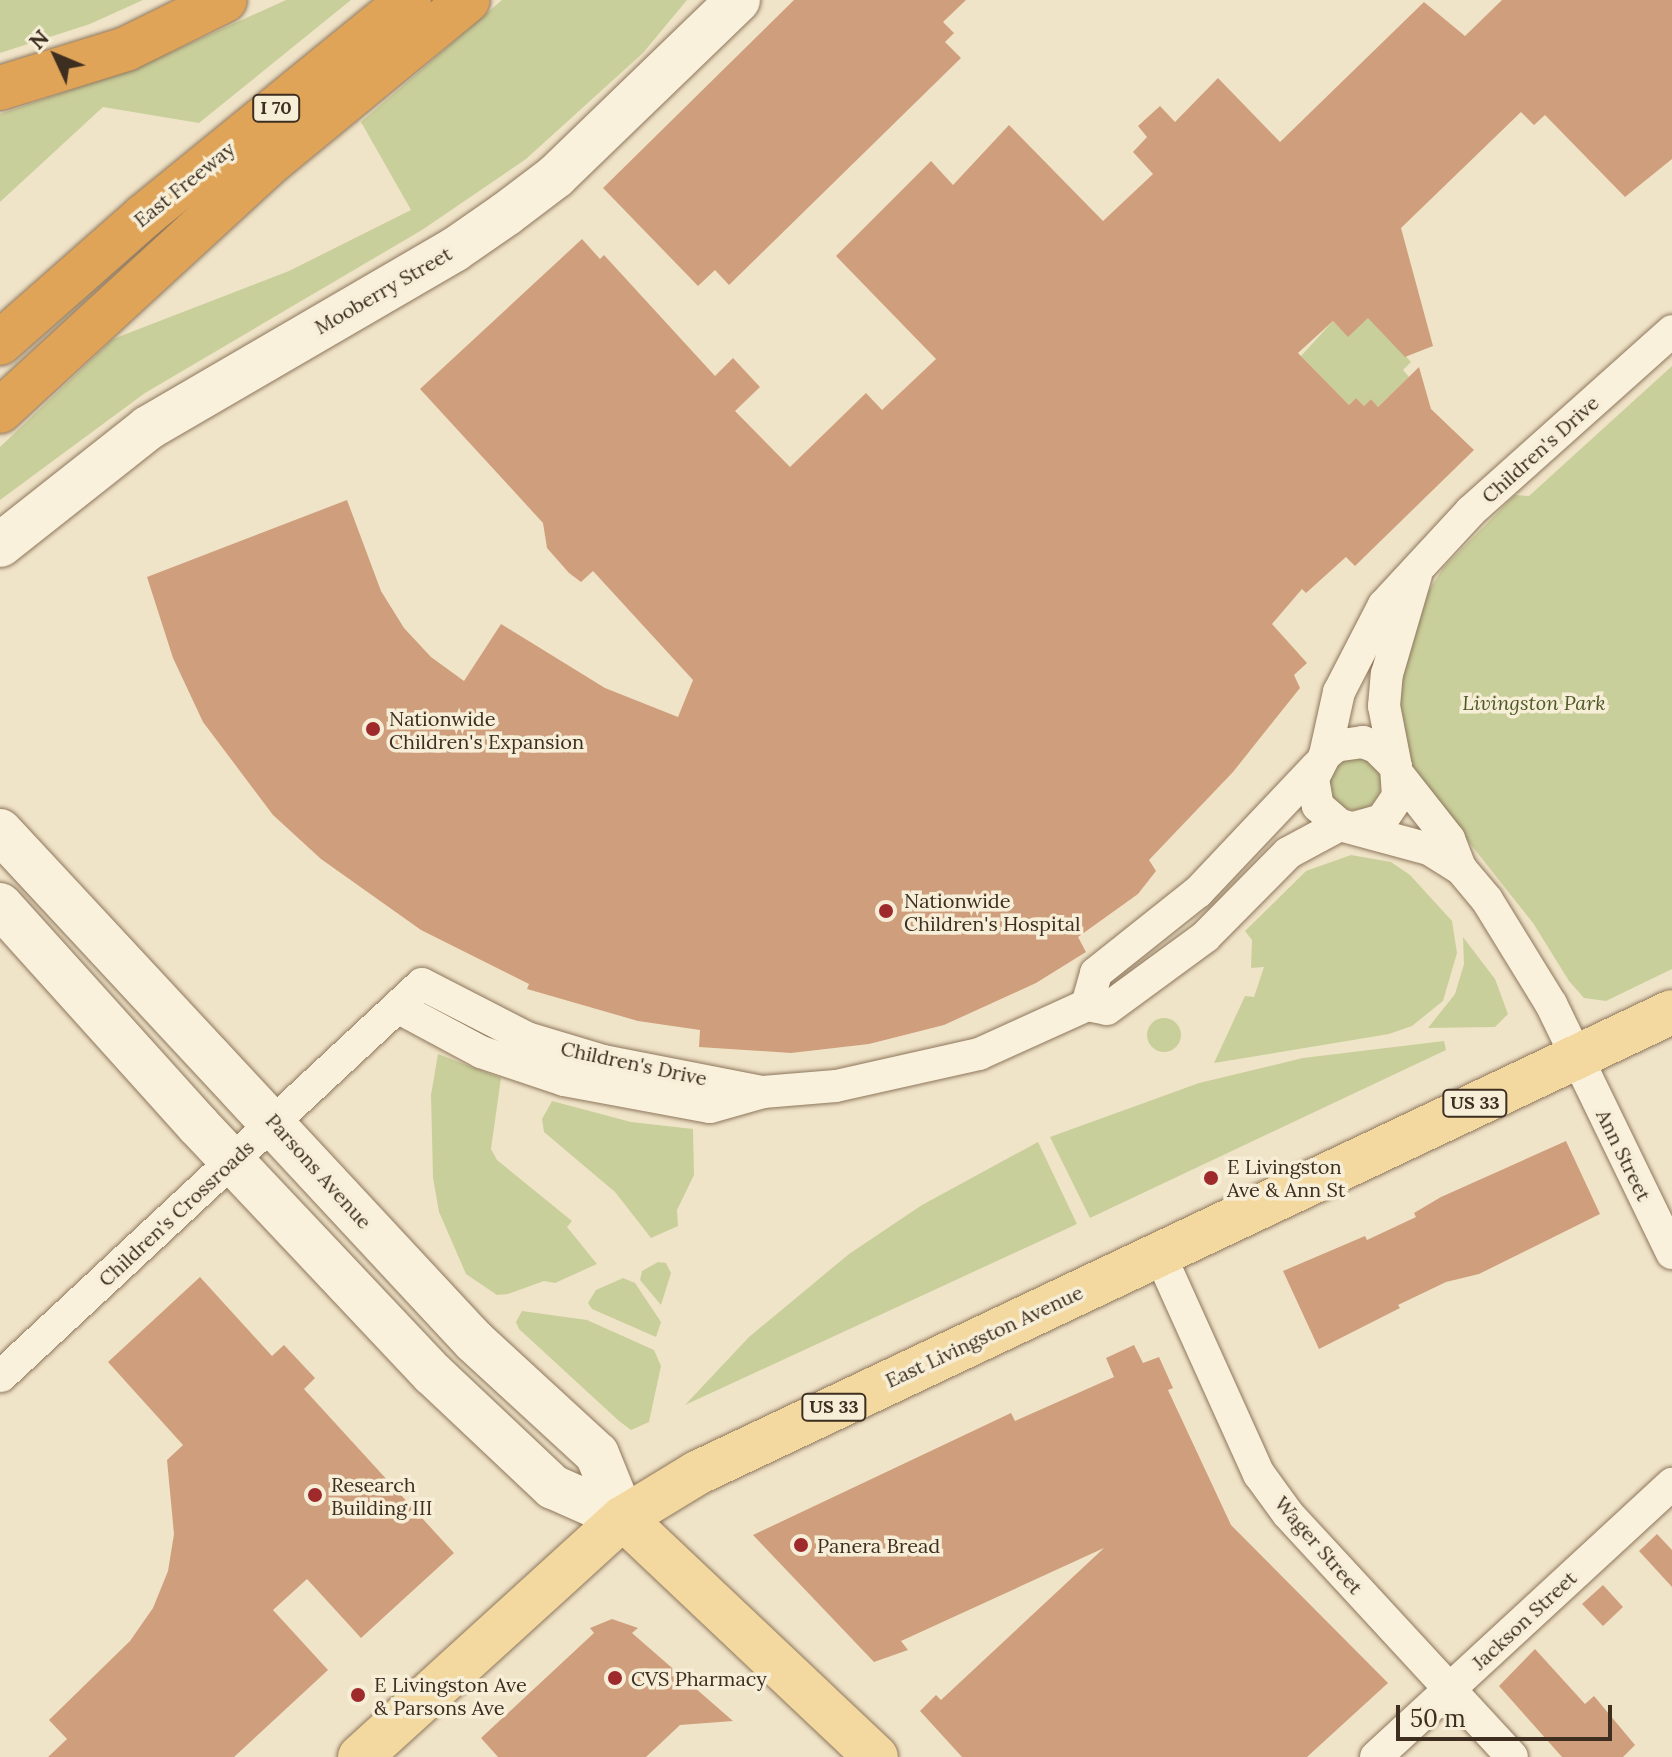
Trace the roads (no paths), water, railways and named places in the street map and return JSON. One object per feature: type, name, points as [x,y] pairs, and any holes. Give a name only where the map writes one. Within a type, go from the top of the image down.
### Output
[{"type":"highway","points":[[0,88],[126,49],[225,0]]},
{"type":"highway","name":"East Freeway","points":[[0,343],[144,216],[409,0]]},
{"type":"highway","points":[[0,411],[266,166],[468,0]]},
{"type":"main road","name":"East Livingston Avenue","points":[[360,1757],[623,1518],[697,1473],[1672,1012]]},
{"type":"main road","name":"Parsons Avenue","points":[[623,1518],[876,1757]]},
{"type":"street","name":"Mooberry Street","points":[[0,545],[148,428],[506,214],[556,176],[738,0]]},
{"type":"street","name":"Children's Drive","points":[[1321,760],[1339,692],[1360,643],[1384,605],[1416,575],[1471,511],[1672,331]]},
{"type":"street","name":"Children's Drive","points":[[1396,770],[1385,720],[1387,674],[1416,575]]},
{"type":"street","points":[[1087,1005],[1096,973],[1198,892],[1336,746],[1363,742],[1376,747],[1449,839],[1461,869]]},
{"type":"street","points":[[1321,760],[1316,800],[1347,827],[1429,849],[1461,869]]},
{"type":"street","points":[[1347,827],[1382,820],[1392,809],[1396,770]]},
{"type":"street","name":"Children's Drive","points":[[399,1008],[481,1052],[564,1080],[710,1107],[763,1092],[917,1072],[979,1054],[1087,1005],[1107,1009],[1205,937],[1288,853],[1347,827]]},
{"type":"street","name":"Parsons Avenue","points":[[0,831],[275,1121],[474,1341],[597,1454],[623,1518]]},
{"type":"street","name":"Ann Street","points":[[1461,869],[1510,930],[1672,1253]]},
{"type":"street","name":"Parsons Avenue","points":[[0,905],[231,1161],[433,1374],[553,1487],[623,1518]]},
{"type":"street","name":"Children's Drive","points":[[422,984],[465,1010],[545,1044],[763,1092]]},
{"type":"street","name":"Children's Crossroads","points":[[1,1376],[422,984]]},
{"type":"street","name":"Wager Street","points":[[1159,1253],[1259,1474],[1288,1514],[1512,1757]]},
{"type":"street","name":"Jackson Street","points":[[1376,1757],[1672,1484]]},
{"type":"place","name":"Nationwide Children's Expansion","points":[[373,729]]},
{"type":"place","name":"Nationwide Children's Hospital","points":[[886,911]]},
{"type":"place","name":"E Livingston Ave & Ann St","points":[[1211,1178]]},
{"type":"place","name":"Research Building III","points":[[315,1495]]},
{"type":"place","name":"Panera Bread","points":[[801,1545]]},
{"type":"place","name":"CVS Pharmacy","points":[[615,1678]]},
{"type":"place","name":"E Livingston Ave & Parsons Ave","points":[[358,1695]]},
{"type":"park label","name":"Livingston Park","points":[[1534,702]]}]
